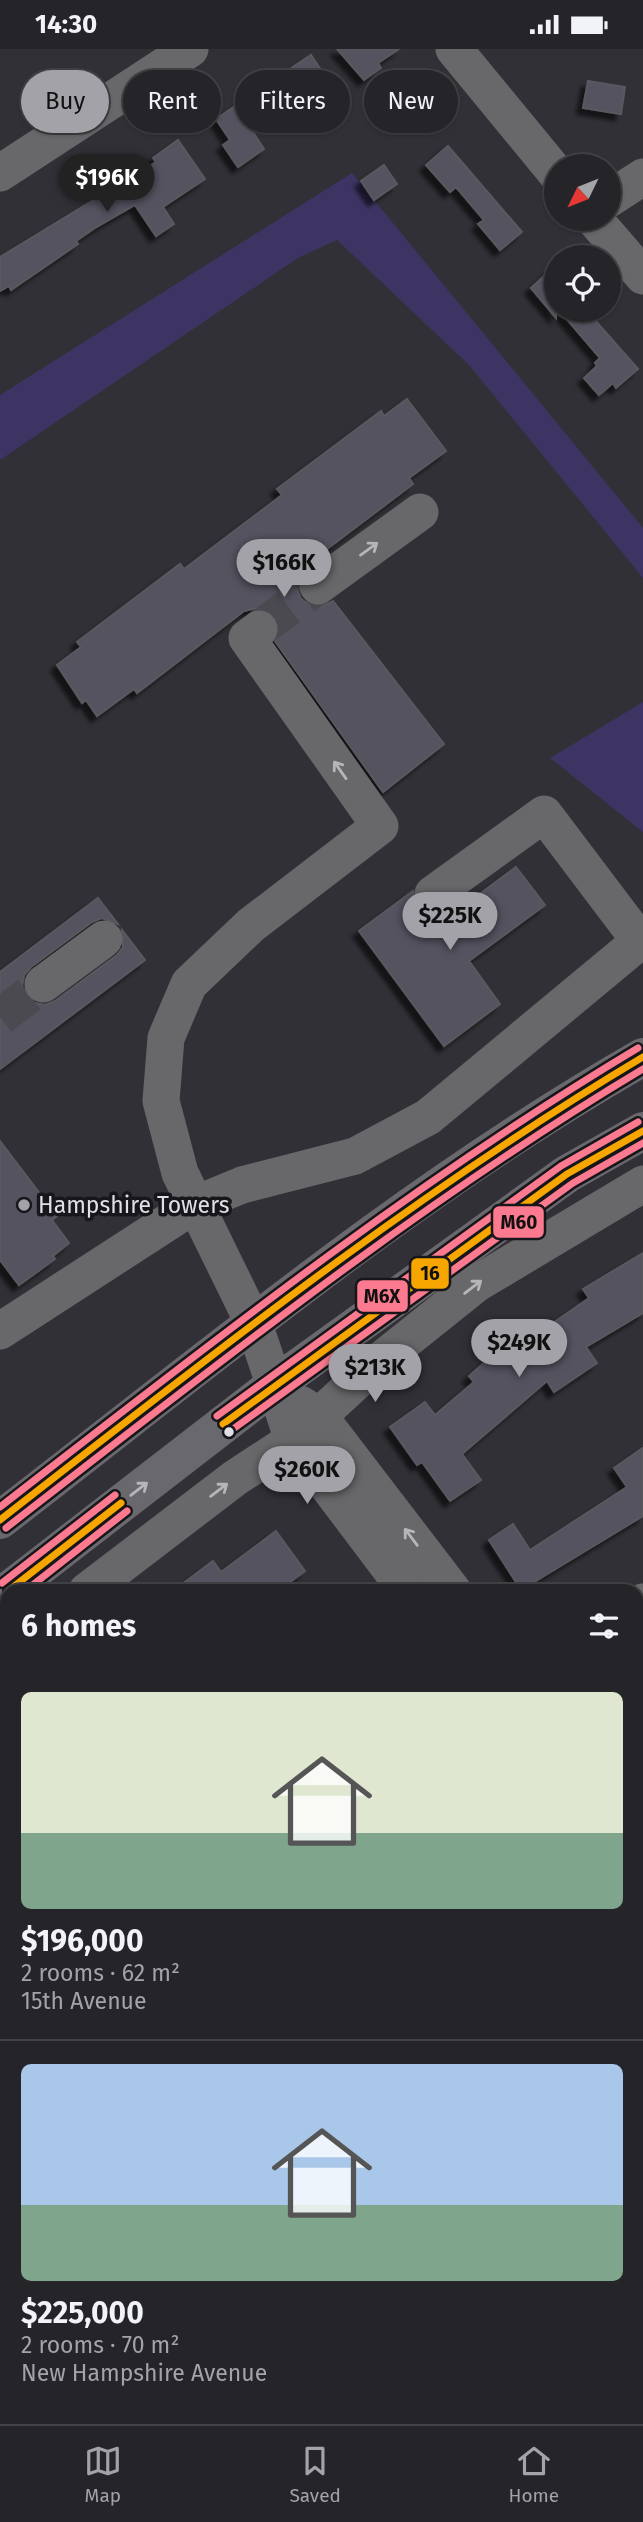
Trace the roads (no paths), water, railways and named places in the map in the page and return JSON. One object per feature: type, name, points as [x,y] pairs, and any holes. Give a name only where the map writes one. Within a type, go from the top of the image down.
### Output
[{"type":"main road","points":[[0,1520],[458,1171],[572,1097],[643,1057]]},
{"type":"main road","points":[[16,1584],[273,1386],[567,1174],[643,1131]]},
{"type":"street","points":[[0,173],[190,49]]},
{"type":"street","points":[[454,49],[544,158]]},
{"type":"street","points":[[621,191],[643,177]]},
{"type":"street","points":[[604,231],[643,276]]},
{"type":"street","points":[[318,586],[420,512]]},
{"type":"street","points":[[259,629],[247,638],[380,826],[251,925],[189,984],[166,1038],[161,1101],[180,1173],[254,1324],[273,1386],[306,1428],[447,1584]]},
{"type":"street","points":[[0,1331],[196,1204],[242,1185],[355,1156],[428,1117],[640,941],[544,814],[433,894]]},
{"type":"street","points":[[43,984],[104,939]]},
{"type":"street","points":[[96,1584],[235,1478],[306,1428],[371,1368],[476,1284],[643,1184]]},
{"type":"street","points":[[306,1428],[403,1584]]},
{"type":"tunnel","points":[[259,629],[318,586]]},
{"type":"tunnel","points":[[0,1017],[43,984]]},
{"type":"place","name":"Hampshire Towers","points":[[24,1205]]}]
